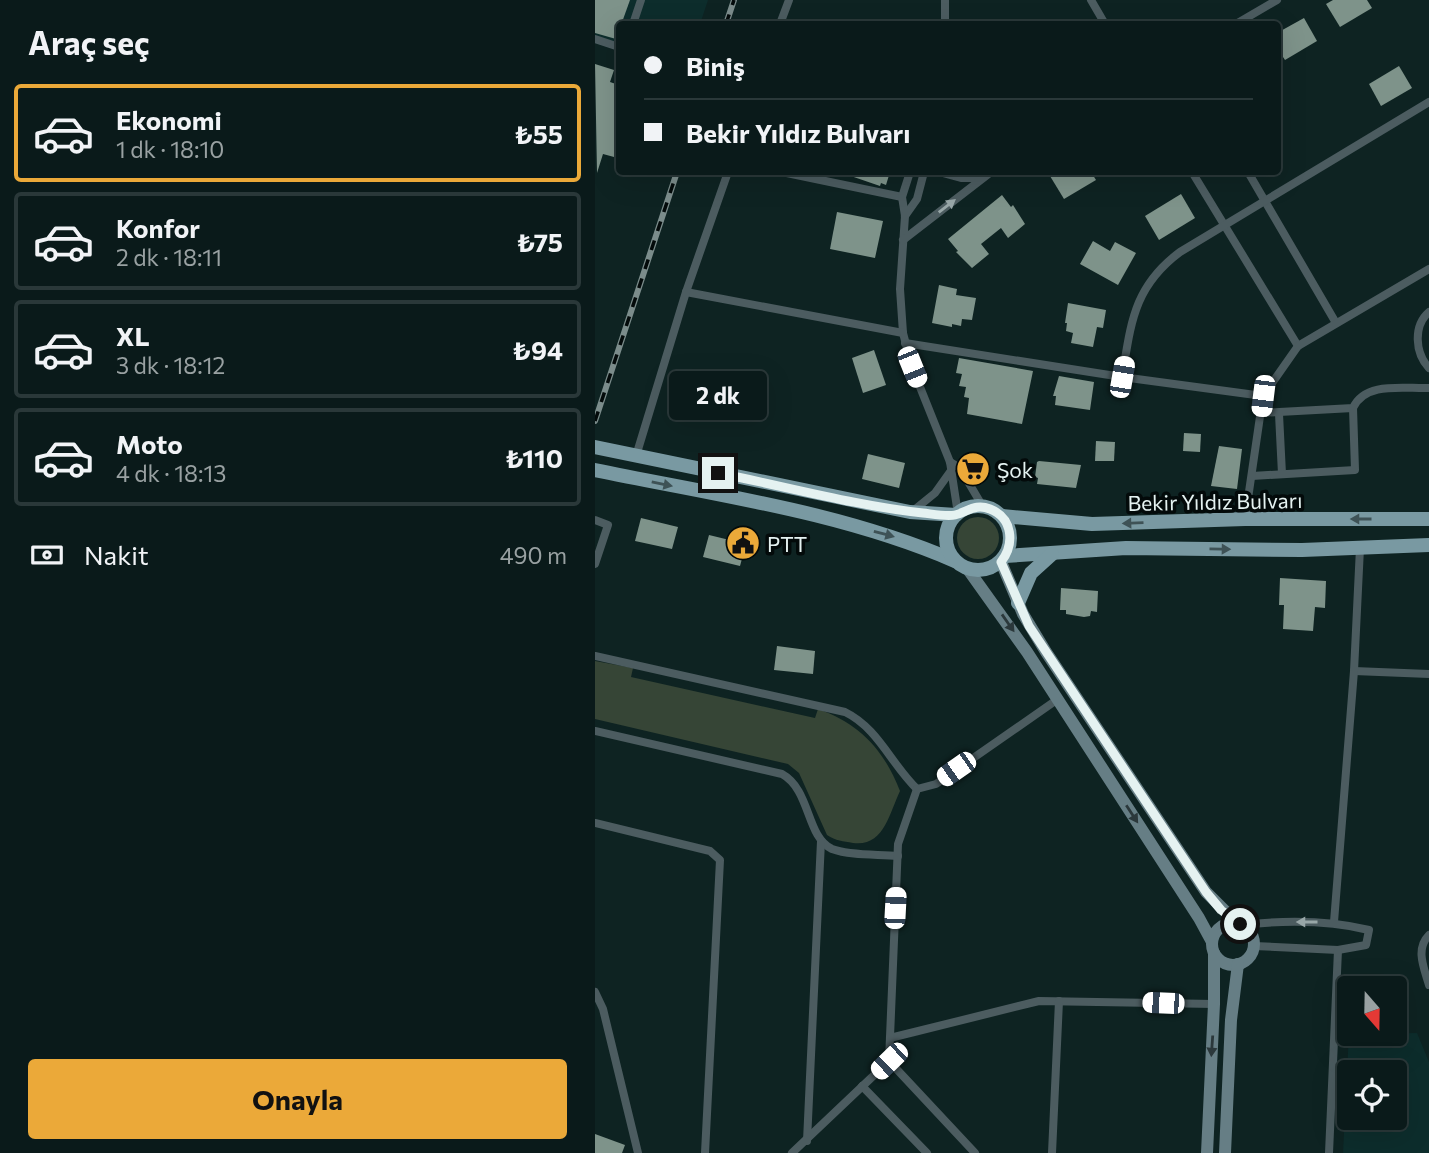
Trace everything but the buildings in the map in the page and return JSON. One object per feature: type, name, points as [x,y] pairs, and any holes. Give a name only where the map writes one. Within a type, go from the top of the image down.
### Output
[{"type":"main road","points":[[595,447],[910,512],[957,514]]},
{"type":"main road","points":[[595,470],[891,535],[961,565],[981,570],[1003,559],[1126,548],[1360,548],[1429,545]]},
{"type":"main road","points":[[961,565],[946,542],[948,527],[957,514],[968,508],[983,507],[1002,516],[1010,535],[1003,559]]},
{"type":"main road","name":"Bekir Yıldız Bulvarı","points":[[1002,516],[1092,524],[1245,519],[1429,519]]},
{"type":"main road","points":[[1018,603],[1031,573],[1053,553]]},
{"type":"street","points":[[634,21],[641,0]]},
{"type":"street","points":[[781,21],[789,0]]},
{"type":"street","points":[[944,0],[945,21]]},
{"type":"street","points":[[1091,0],[1103,21]]},
{"type":"street","points":[[1241,21],[1277,0]]},
{"type":"street","points":[[595,39],[616,46]]},
{"type":"street","points":[[1122,377],[1133,312],[1143,292],[1171,259],[1429,102]]},
{"type":"street","points":[[636,456],[686,292],[727,175]]},
{"type":"street","points":[[908,175],[902,197],[905,216],[900,289],[903,333],[912,367],[950,462],[957,514]]},
{"type":"street","points":[[905,216],[917,200],[923,175]]},
{"type":"street","points":[[950,175],[982,178]]},
{"type":"street","points":[[902,240],[986,175]]},
{"type":"street","points":[[1194,175],[1298,346]]},
{"type":"street","points":[[1250,175],[1336,323]]},
{"type":"street","points":[[824,176],[902,197]]},
{"type":"street","points":[[1245,519],[1263,396],[1298,346],[1429,269]]},
{"type":"street","points":[[686,292],[903,333]]},
{"type":"street","points":[[1429,312],[1420,324],[1418,348],[1429,368]]},
{"type":"street","points":[[905,343],[1263,396]]},
{"type":"street","points":[[1252,476],[1355,471],[1353,408],[1359,398],[1369,391],[1429,388]]},
{"type":"street","points":[[1261,413],[1353,408]]},
{"type":"street","points":[[1279,414],[1282,474]]},
{"type":"street","points":[[950,462],[960,468],[983,507]]},
{"type":"street","points":[[910,512],[935,493],[950,472]]},
{"type":"street","points":[[595,520],[608,524],[595,564]]},
{"type":"street","points":[[1335,922],[1354,671],[1360,548]]},
{"type":"street","points":[[961,565],[1011,628],[1058,699],[1199,918],[1213,948],[1224,963],[1238,964],[1247,959],[1254,947],[1253,936],[1206,892],[1046,652],[1018,603],[1003,559]]},
{"type":"street","points":[[595,656],[845,712],[869,729],[898,770],[917,789]]},
{"type":"street","points":[[1354,671],[1429,674]]},
{"type":"street","points":[[917,789],[936,783],[1058,699]]},
{"type":"street","points":[[595,731],[782,774],[797,787],[821,841],[807,1141]]},
{"type":"street","points":[[792,1153],[889,1061],[898,844],[917,789]]},
{"type":"street","points":[[595,823],[710,851],[720,860],[705,1153]]},
{"type":"street","points":[[821,841],[838,850],[898,856]]},
{"type":"street","points":[[1207,1153],[1215,1004],[1213,948],[1220,927],[1270,922],[1335,922],[1369,930],[1366,945],[1338,950],[1254,947]]},
{"type":"street","points":[[1429,935],[1422,944],[1421,952],[1429,985]]},
{"type":"street","points":[[1329,1153],[1338,950]]},
{"type":"street","points":[[1225,1153],[1231,1020],[1238,964]]},
{"type":"street","points":[[595,992],[603,1009],[638,1153]]},
{"type":"street","points":[[890,1038],[1039,1001],[1215,1004]]},
{"type":"street","points":[[1052,1153],[1059,1001]]},
{"type":"street","points":[[889,1061],[975,1153]]},
{"type":"street","points":[[862,1086],[927,1153]]},
{"type":"shaded area","points":[[595,0],[708,0],[701,21],[616,21],[616,50],[595,43]]},
{"type":"shaded area","points":[[1407,1033],[1417,1033],[1429,1062],[1429,1153],[1343,1153],[1344,1130],[1407,1130],[1407,1060],[1348,1060],[1348,1046],[1407,1046]]},
{"type":"green space","points":[[978,517],[993,523],[999,538],[993,553],[978,559],[963,553],[957,538],[963,523]]},
{"type":"green space","points":[[595,661],[633,668],[631,677],[815,718],[818,709],[846,722],[869,740],[878,751],[900,791],[884,827],[872,840],[863,843],[840,841],[827,835],[799,773],[788,764],[595,719]]},
{"type":"railway","points":[[727,21],[734,0]]},
{"type":"railway","points":[[595,421],[676,175]]},
{"type":"place","name":"Şok","points":[[973,469]]},
{"type":"place","name":"PTT","points":[[743,543]]},
{"type":"route","points":[[718,473],[910,512],[956,515],[975,506],[989,508],[1002,516],[1009,528],[1010,542],[1009,550],[1001,562],[1029,626],[1154,810],[1206,892],[1221,910],[1240,924]]}]
